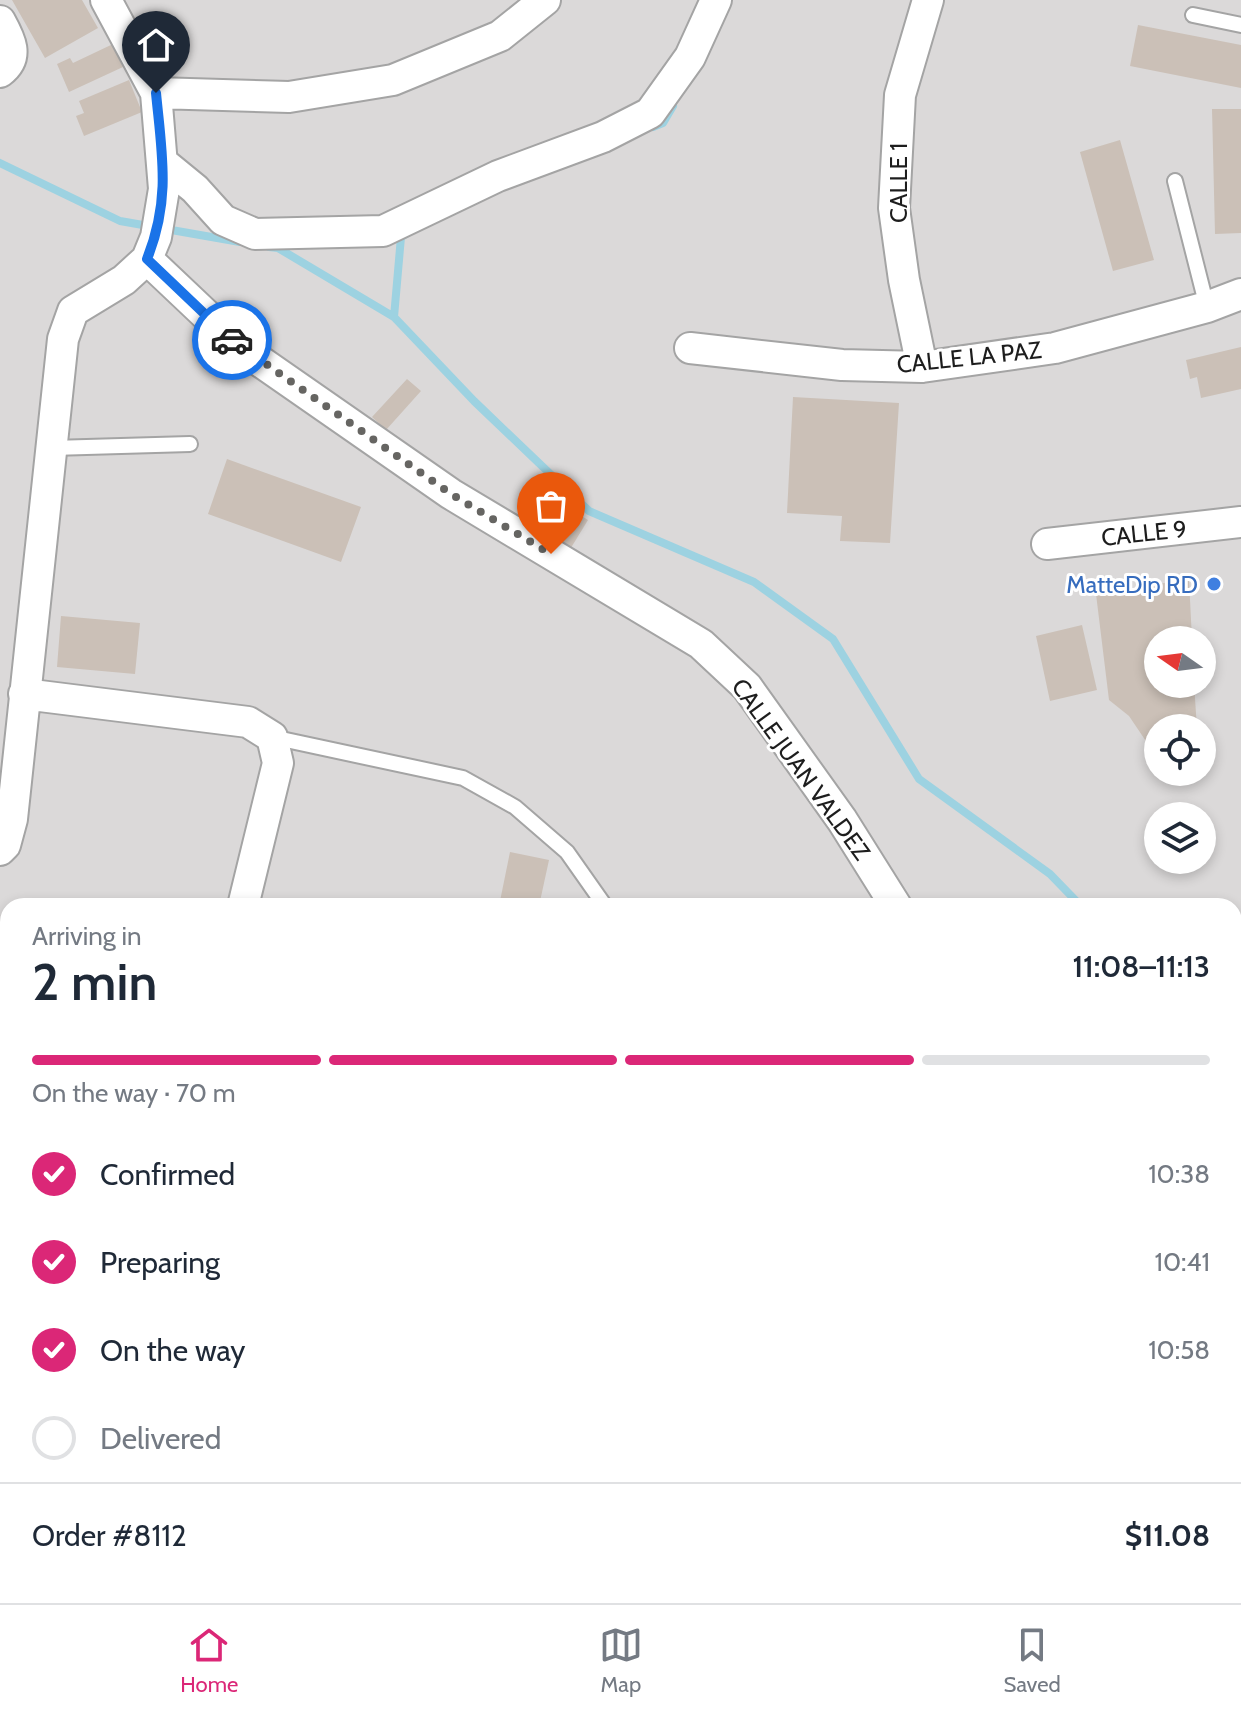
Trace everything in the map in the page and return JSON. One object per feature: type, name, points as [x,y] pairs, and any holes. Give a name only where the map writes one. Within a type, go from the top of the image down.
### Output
[{"type":"street","points":[[0,850],[5,845],[12,819],[63,339],[73,311],[124,280],[151,248],[163,176],[156,93],[106,0]]},
{"type":"street","points":[[156,93],[289,97],[393,80],[500,36],[545,0]]},
{"type":"street","points":[[163,176],[195,189],[223,220],[255,234],[383,231],[498,176],[603,137],[650,113],[690,57],[716,0]]},
{"type":"street","name":"CALLE 1","points":[[922,367],[904,280],[894,208],[900,95],[928,0]]},
{"type":"street","points":[[0,21],[12,41],[13,53],[0,72]]},
{"type":"street","name":"CALLE JUAN VALDEZ","points":[[151,248],[241,348],[451,494],[701,644],[747,687],[842,820],[891,898]]},
{"type":"street","name":"CALLE LA PAZ","points":[[690,348],[842,365],[922,367],[1055,348],[1207,307],[1241,294]]},
{"type":"street","name":"CALLE 9","points":[[1047,544],[1241,522]]},
{"type":"street","points":[[24,694],[248,722],[272,737],[278,763],[245,898]]},
{"type":"lane","points":[[1193,15],[1241,25]]},
{"type":"lane","points":[[1175,181],[1207,307]]},
{"type":"lane","points":[[52,448],[190,444]]},
{"type":"lane","points":[[272,737],[463,778],[515,807],[567,852],[599,898]]},
{"type":"shaded area","points":[[0,0],[1241,0],[1241,898],[0,898]]},
{"type":"building","points":[[12,0],[82,0],[98,28],[45,58]]},
{"type":"building","points":[[1138,25],[1241,45],[1241,88],[1130,66]]},
{"type":"building","points":[[113,44],[123,67],[69,92],[57,64],[70,58],[73,63]]},
{"type":"building","points":[[129,80],[142,112],[84,136],[76,116],[84,113],[79,101]]},
{"type":"building","points":[[1212,109],[1241,109],[1241,233],[1215,234]]},
{"type":"building","points":[[1120,140],[1154,260],[1113,271],[1080,152]]},
{"type":"building","points":[[1241,347],[1241,389],[1201,398],[1197,377],[1190,379],[1186,360]]},
{"type":"building","points":[[407,379],[421,391],[386,430],[372,417]]},
{"type":"building","points":[[793,397],[899,403],[890,543],[840,541],[842,516],[787,513]]},
{"type":"building","points":[[227,459],[361,507],[341,562],[208,514]]},
{"type":"building","points":[[560,502],[588,520],[569,551],[541,533]]},
{"type":"building","points":[[1189,579],[1191,626],[1144,626],[1144,698],[1195,698],[1196,714],[1144,714],[1144,738],[1129,716],[1109,700],[1096,594]]},
{"type":"building","points":[[61,616],[140,623],[135,674],[57,667]]},
{"type":"building","points":[[1082,625],[1097,690],[1050,701],[1036,636]]},
{"type":"building","points":[[510,852],[549,860],[541,898],[501,898]]},
{"type":"waterway","points":[[653,127],[663,123],[673,106]]},
{"type":"waterway","points":[[0,163],[120,221],[240,242]]},
{"type":"waterway","points":[[394,317],[401,237],[406,234]]},
{"type":"waterway","points":[[269,247],[278,248],[394,317],[474,401],[589,511],[754,582],[833,639],[919,779],[1050,874],[1073,898]]},
{"type":"way so far","points":[[232,340],[451,494],[551,554]]},
{"type":"place","name":"MatteDip RD","points":[[1214,584]]},
{"type":"route","points":[[156,93],[164,189],[156,237],[147,259],[232,340]]}]
